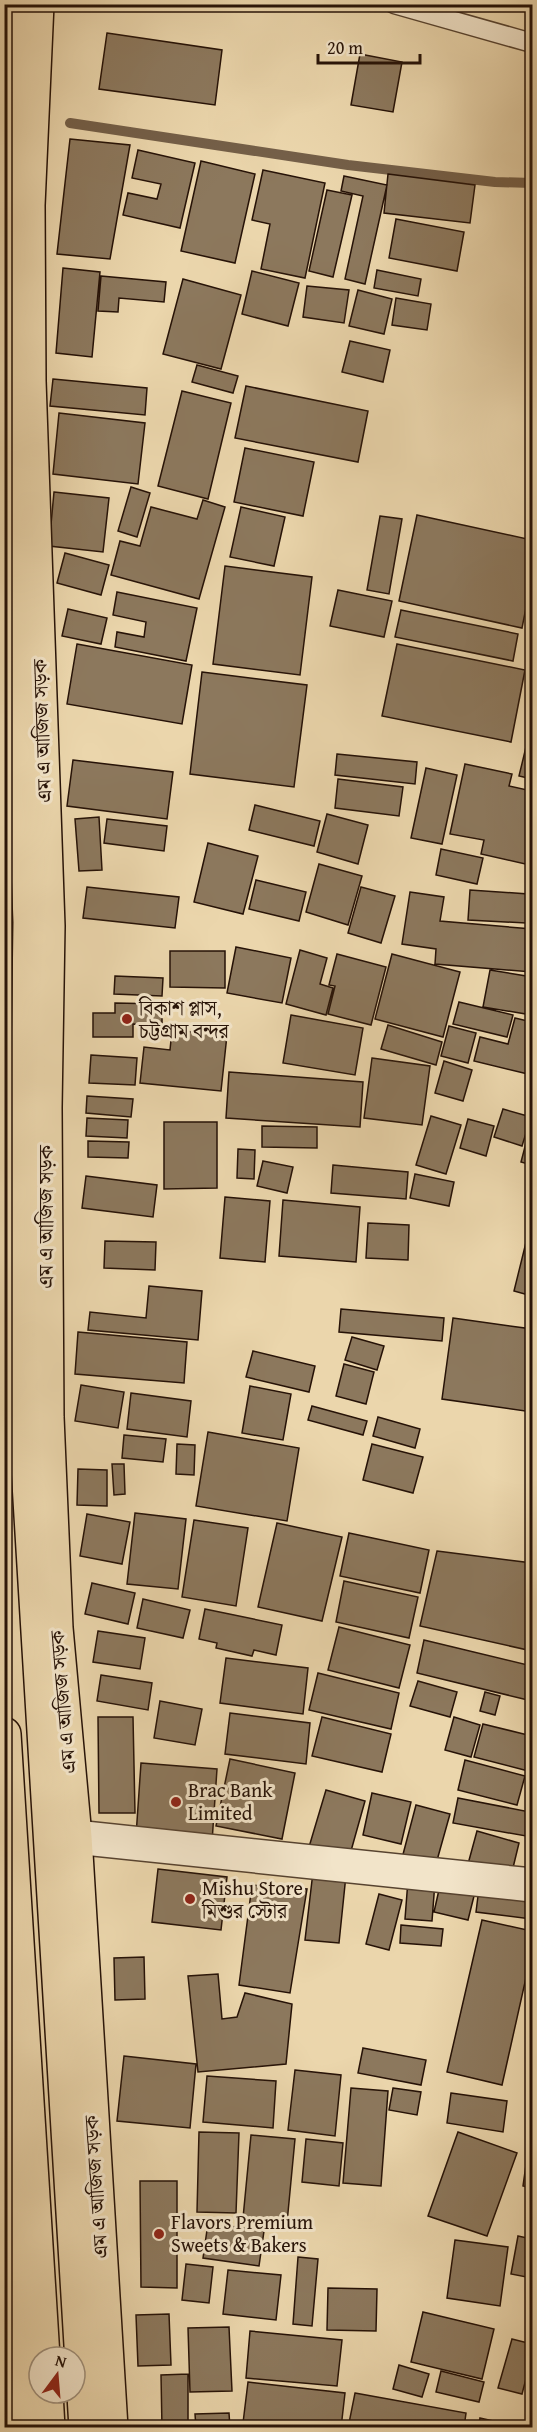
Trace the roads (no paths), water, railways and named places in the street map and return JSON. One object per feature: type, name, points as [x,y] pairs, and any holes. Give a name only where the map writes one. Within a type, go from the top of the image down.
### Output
[{"type":"main road","points":[[15,4],[7,200],[10,382],[30,922],[25,1288],[28,1466],[86,2427]]},
{"type":"main road","name":"এম এ আজিজ সড়ক","points":[[37,4],[28,205],[29,322],[48,926],[45,1107],[47,1417],[56,1628],[75,1837],[111,2427]]},
{"type":"main road","points":[[4,1734],[25,2364]]},
{"type":"main road","points":[[4,2037],[29,2427]]},
{"type":"main road","points":[[47,2405],[48,2427]]},
{"type":"street","points":[[75,1837],[532,1885]]},
{"type":"lane","points":[[394,4],[532,43]]},
{"type":"waterway","points":[[70,123],[348,165],[495,182],[532,183]]},
{"type":"place","name":"বিকাশ প্লাস, চট্টগ্রাম বন্দর","points":[[127,1019]]},
{"type":"place","name":"Brac Bank Limited","points":[[176,1802]]},
{"type":"place","name":"Mishu Store মিশুর স্টোর","points":[[190,1899]]},
{"type":"place","name":"Flavors Premium Sweets & Bakers","points":[[159,2234]]}]
